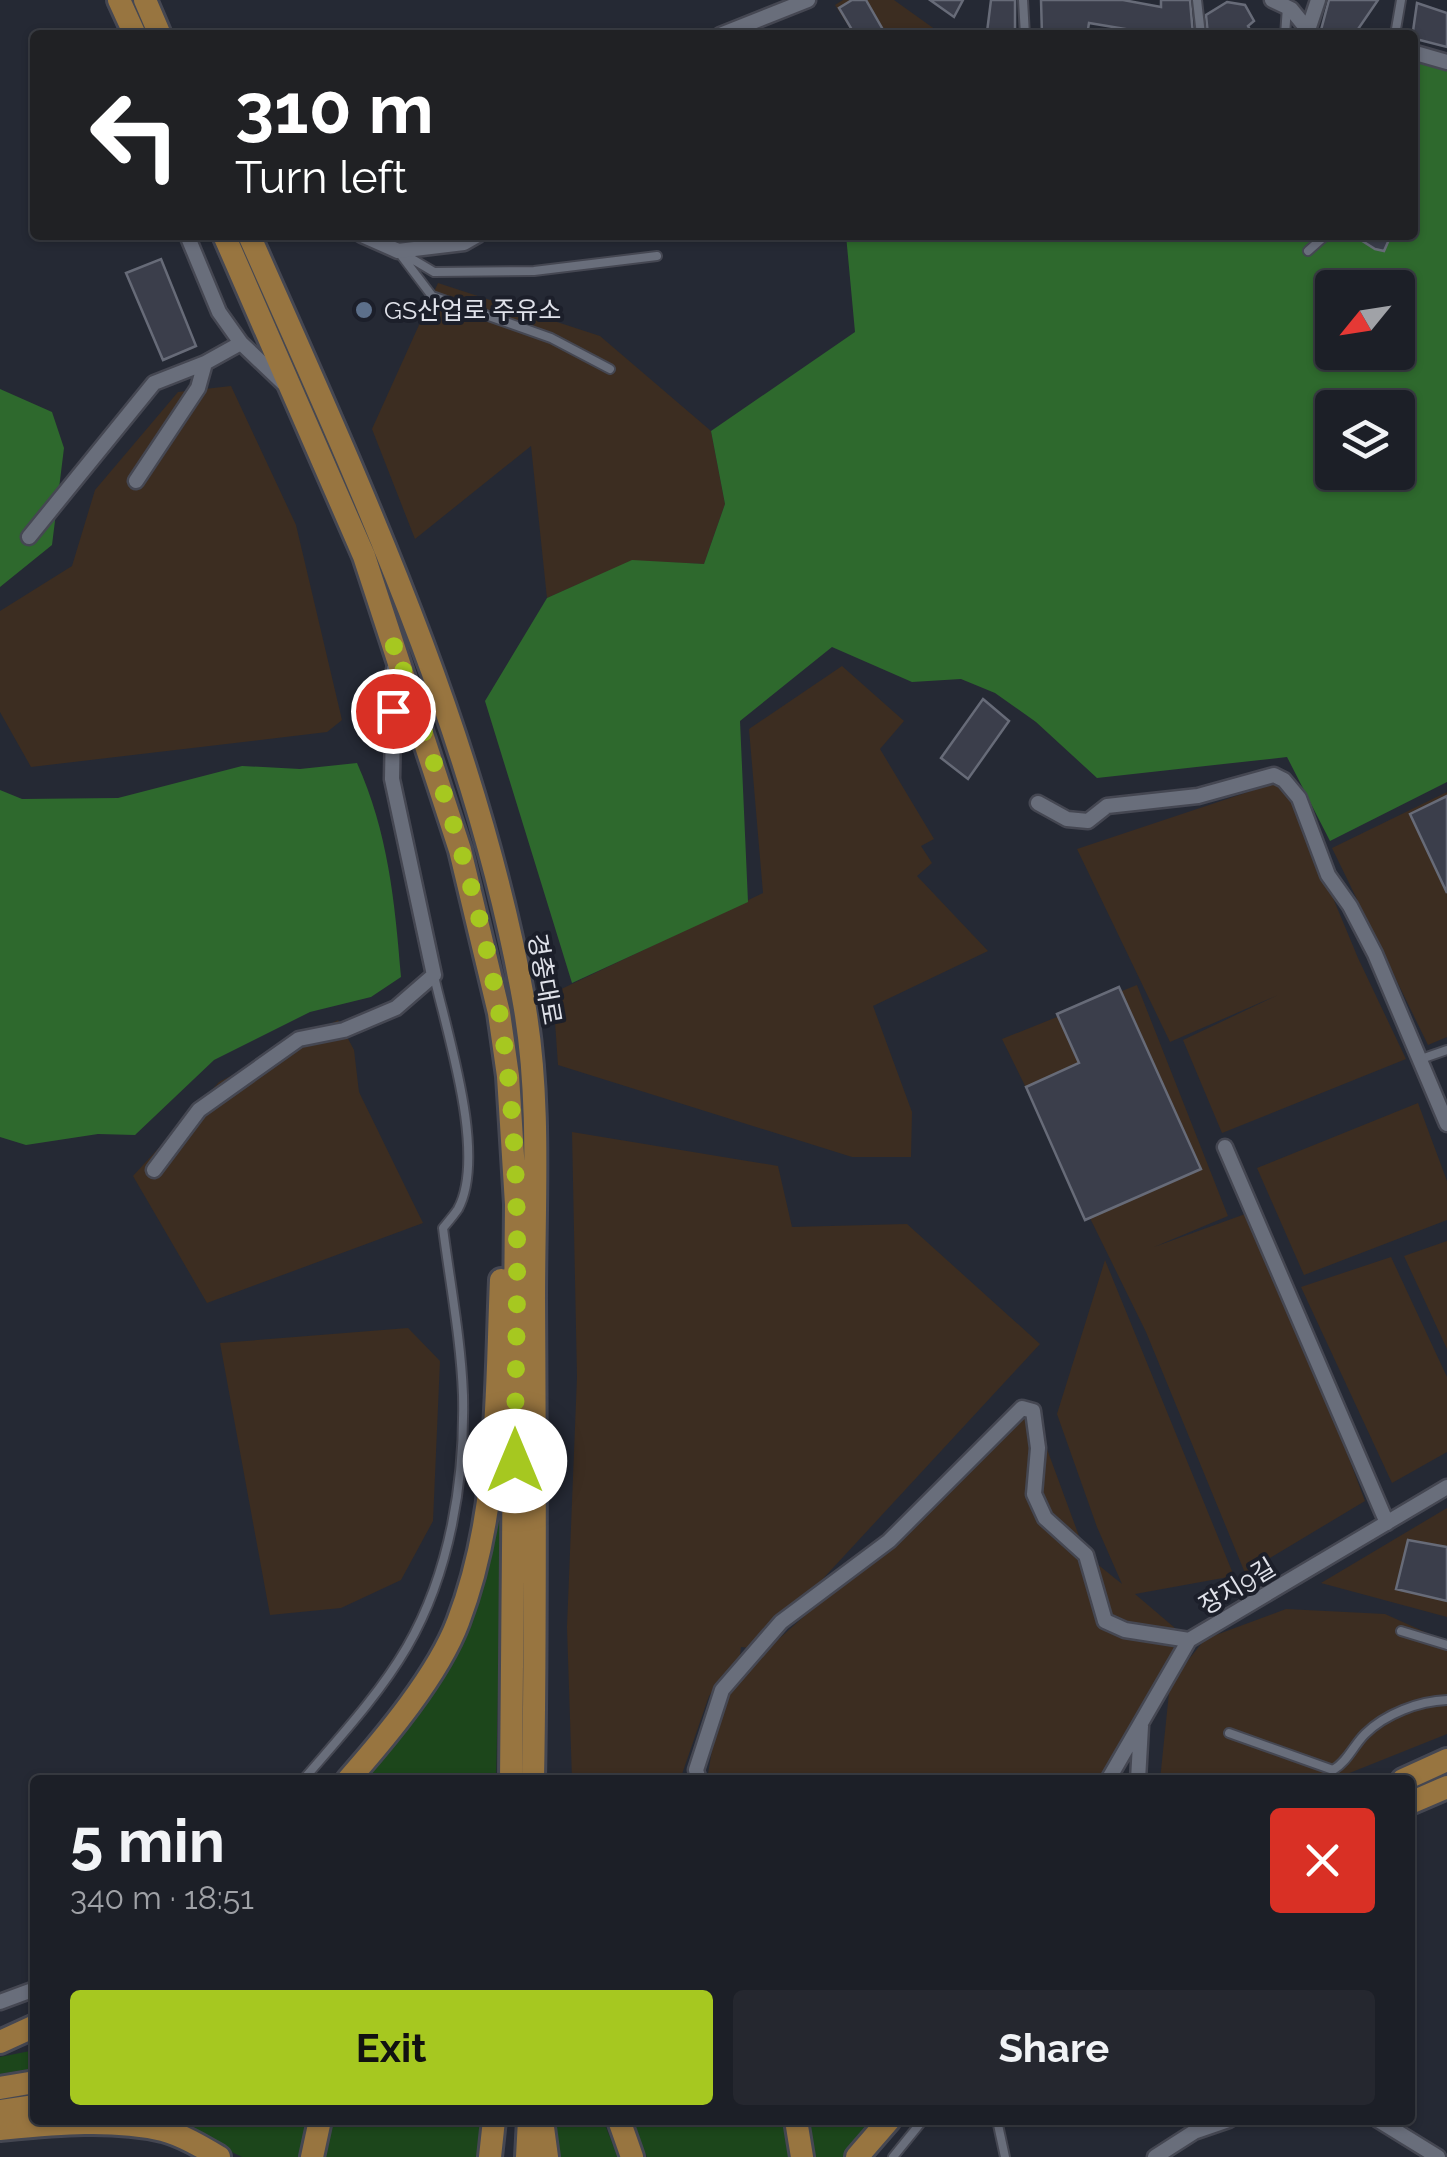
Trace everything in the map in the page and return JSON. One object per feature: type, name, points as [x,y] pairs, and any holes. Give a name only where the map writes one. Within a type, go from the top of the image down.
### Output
[{"type":"main road","points":[[119,0],[133,30]]},
{"type":"main road","points":[[145,0],[158,30]]},
{"type":"main road","name":"경충대로","points":[[226,240],[358,538],[460,850],[499,1013],[508,1076],[516,1204],[511,1775]]},
{"type":"main road","name":"경충대로","points":[[250,240],[418,626],[484,836],[524,1007],[534,1134],[533,1775]]},
{"type":"main road","points":[[352,1775],[436,1666],[458,1623],[482,1538],[492,1472],[508,1076]]},
{"type":"main road","points":[[536,1649],[546,1775]]},
{"type":"main road","points":[[1414,1775],[1447,1760]]},
{"type":"main road","points":[[1415,1801],[1447,1787]]},
{"type":"main road","points":[[0,2044],[30,2029]]},
{"type":"main road","points":[[0,2044],[30,2040]]},
{"type":"main road","points":[[0,2088],[30,2083]]},
{"type":"main road","points":[[0,2112],[30,2107]]},
{"type":"main road","points":[[0,2129],[44,2125]]},
{"type":"main road","points":[[120,2125],[166,2131],[219,2157]]},
{"type":"main road","points":[[312,2157],[319,2125]]},
{"type":"main road","points":[[490,2157],[497,2125]]},
{"type":"main road","points":[[498,2125],[501,2157]]},
{"type":"main road","points":[[528,2157],[529,2125]]},
{"type":"main road","points":[[543,2125],[547,2157]]},
{"type":"main road","points":[[621,2125],[632,2157]]},
{"type":"main road","points":[[797,2125],[802,2157]]},
{"type":"main road","points":[[857,2157],[885,2125]]},
{"type":"street","points":[[733,30],[808,0]]},
{"type":"street","points":[[1310,30],[1318,0]]},
{"type":"street","points":[[1280,3],[1308,30]]},
{"type":"street","points":[[1418,54],[1447,62]]},
{"type":"street","points":[[189,240],[219,312],[241,343],[296,396]]},
{"type":"street","points":[[373,240],[398,251],[469,240]]},
{"type":"street","points":[[29,537],[154,383],[205,363],[241,343]]},
{"type":"street","points":[[136,481],[198,388],[205,363]]},
{"type":"street","points":[[154,1170],[199,1110],[300,1039],[344,1030],[396,1008],[434,975],[392,779],[394,643]]},
{"type":"street","points":[[1038,804],[1066,818],[1088,821],[1107,806],[1198,796],[1274,775],[1284,780],[1299,798],[1328,875],[1350,906],[1375,954],[1447,1124]]},
{"type":"street","points":[[1225,1147],[1387,1523]]},
{"type":"street","points":[[698,1775],[722,1690],[758,1648],[781,1622],[889,1541],[1022,1408],[1033,1411],[1038,1448],[1034,1494],[1044,1518],[1086,1555],[1105,1621],[1125,1630],[1189,1640]]},
{"type":"street","name":"장지9길","points":[[1111,1775],[1189,1640],[1447,1488]]},
{"type":"street","points":[[1138,1775],[1141,1719]]},
{"type":"street","points":[[0,2002],[30,1991]]},
{"type":"street","points":[[1155,2157],[1194,2132],[1214,2125]]},
{"type":"street","points":[[1386,2125],[1438,2157]]},
{"type":"lane","points":[[1023,0],[1025,30]]},
{"type":"lane","points":[[1197,0],[1201,30]]},
{"type":"lane","points":[[1396,30],[1401,0]]},
{"type":"lane","points":[[1280,3],[1284,30]]},
{"type":"lane","points":[[1308,250],[1320,240]]},
{"type":"lane","points":[[398,251],[434,272],[534,272],[657,256]]},
{"type":"lane","points":[[398,251],[432,296],[551,338],[610,369]]},
{"type":"lane","points":[[307,1775],[407,1648],[432,1593],[451,1534],[463,1395],[443,1228],[458,1208],[467,1181],[467,1144],[463,1100],[434,975]]},
{"type":"lane","points":[[1421,1059],[1447,1050]]},
{"type":"lane","points":[[1401,1631],[1447,1645]]},
{"type":"lane","points":[[1229,1733],[1333,1770],[1344,1764],[1368,1731],[1413,1706],[1447,1700]]},
{"type":"lane","points":[[893,2157],[919,2125]]},
{"type":"lane","points":[[998,2125],[1007,2154]]},
{"type":"shaded area","points":[[843,0],[894,0],[936,30],[851,30],[835,5]]},
{"type":"shaded area","points":[[438,283],[600,336],[711,431],[725,504],[704,564],[632,561],[547,598],[531,446],[415,539],[372,429]]},
{"type":"shaded area","points":[[231,386],[296,525],[342,720],[327,732],[31,767],[0,712],[0,611],[72,566],[95,490],[178,392]]},
{"type":"shaded area","points":[[842,666],[904,721],[880,749],[934,839],[921,846],[932,863],[917,876],[988,951],[873,1006],[912,1112],[911,1157],[852,1157],[558,1065],[553,993],[763,893],[749,729]]},
{"type":"shaded area","points":[[1284,780],[1358,958],[1406,1059],[1222,1133],[1183,1040],[1278,995],[1170,1042],[1077,849]]},
{"type":"shaded area","points":[[1447,792],[1447,1037],[1428,1045],[1332,848]]},
{"type":"shaded area","points":[[1137,985],[1228,1216],[1154,1247],[1248,1213],[1320,1381],[1365,1501],[1245,1573],[1146,1332],[1002,1039]]},
{"type":"shaded area","points":[[338,1020],[354,1050],[359,1092],[423,1223],[207,1303],[133,1176],[219,1082]]},
{"type":"shaded area","points":[[1418,1103],[1447,1181],[1447,1220],[1304,1275],[1257,1168]]},
{"type":"shaded area","points":[[572,1132],[778,1166],[792,1227],[907,1224],[1040,1344],[758,1649],[741,1647],[740,1656],[709,1696],[682,1775],[572,1775],[567,1627],[577,1377]]},
{"type":"shaded area","points":[[1447,1241],[1447,1349],[1404,1256]]},
{"type":"shaded area","points":[[1391,1257],[1447,1377],[1447,1452],[1392,1483],[1301,1287]]},
{"type":"shaded area","points":[[1105,1260],[1234,1576],[1135,1594],[1189,1640],[1101,1775],[708,1775],[722,1690],[1033,1411],[1086,1555],[1122,1584],[1057,1414]]},
{"type":"shaded area","points":[[408,1328],[440,1361],[433,1521],[401,1580],[341,1608],[270,1615],[220,1343]]},
{"type":"shaded area","points":[[1447,1508],[1447,1617],[1321,1583]]},
{"type":"shaded area","points":[[1286,1609],[1385,1614],[1447,1642],[1447,1734],[1344,1775],[1161,1775],[1170,1683],[1205,1639]]},
{"type":"green space","points":[[1420,54],[1447,63],[1447,782],[1330,841],[1287,757],[1097,778],[1036,722],[995,693],[961,679],[912,682],[832,647],[740,721],[748,902],[572,983],[485,701],[547,598],[632,560],[704,564],[725,504],[711,431],[855,332],[846,240],[1418,240],[1418,60]]},
{"type":"green space","points":[[0,389],[52,412],[64,448],[52,545],[0,587]]},
{"type":"green space","points":[[357,763],[383,841],[401,977],[371,997],[310,1012],[214,1060],[135,1135],[98,1134],[26,1145],[0,1137],[0,790],[22,799],[118,798],[242,766],[300,769]]},
{"type":"green space","points":[[504,1423],[496,1775],[366,1775],[442,1677],[475,1607]]},
{"type":"green space","points":[[30,2051],[30,2069],[0,2074],[0,2057]]},
{"type":"green space","points":[[177,2125],[306,2125],[300,2157],[242,2157]]},
{"type":"green space","points":[[328,2125],[482,2125],[479,2157],[318,2157]]},
{"type":"green space","points":[[551,2125],[605,2125],[618,2157],[554,2157]]},
{"type":"green space","points":[[632,2125],[786,2125],[792,2157],[647,2157]]},
{"type":"green space","points":[[806,2125],[878,2125],[849,2157],[812,2157]]},
{"type":"building","points":[[852,0],[866,0],[883,30],[852,30],[839,8]]},
{"type":"building","points":[[930,0],[963,0],[954,17]]},
{"type":"building","points":[[991,0],[1015,0],[1015,30],[987,30]]},
{"type":"building","points":[[1041,0],[1123,0],[1161,7],[1161,0],[1190,0],[1193,30],[1131,30],[1089,23],[1088,30],[1042,30]]},
{"type":"building","points":[[1329,0],[1378,0],[1357,30],[1321,30]]},
{"type":"building","points":[[1227,2],[1245,5],[1254,21],[1248,26],[1250,30],[1208,30],[1206,15]]},
{"type":"building","points":[[1417,3],[1447,13],[1447,47],[1418,40],[1418,30],[1413,30]]},
{"type":"building","points":[[1361,240],[1389,240],[1384,251]]},
{"type":"building","points":[[161,259],[196,346],[163,360],[126,273]]},
{"type":"building","points":[[983,699],[1009,721],[968,779],[941,758]]},
{"type":"building","points":[[1447,796],[1447,893],[1410,814]]},
{"type":"building","points":[[1119,987],[1201,1169],[1085,1220],[1026,1087],[1079,1063],[1057,1014]]},
{"type":"building","points":[[1408,1540],[1447,1547],[1447,1601],[1396,1589]]},
{"type":"place","name":"GS산업로 주유소","points":[[364,310]]},
{"type":"route","points":[[393,711],[394,643],[460,850],[504,1044],[516,1204],[515,1461]]}]
